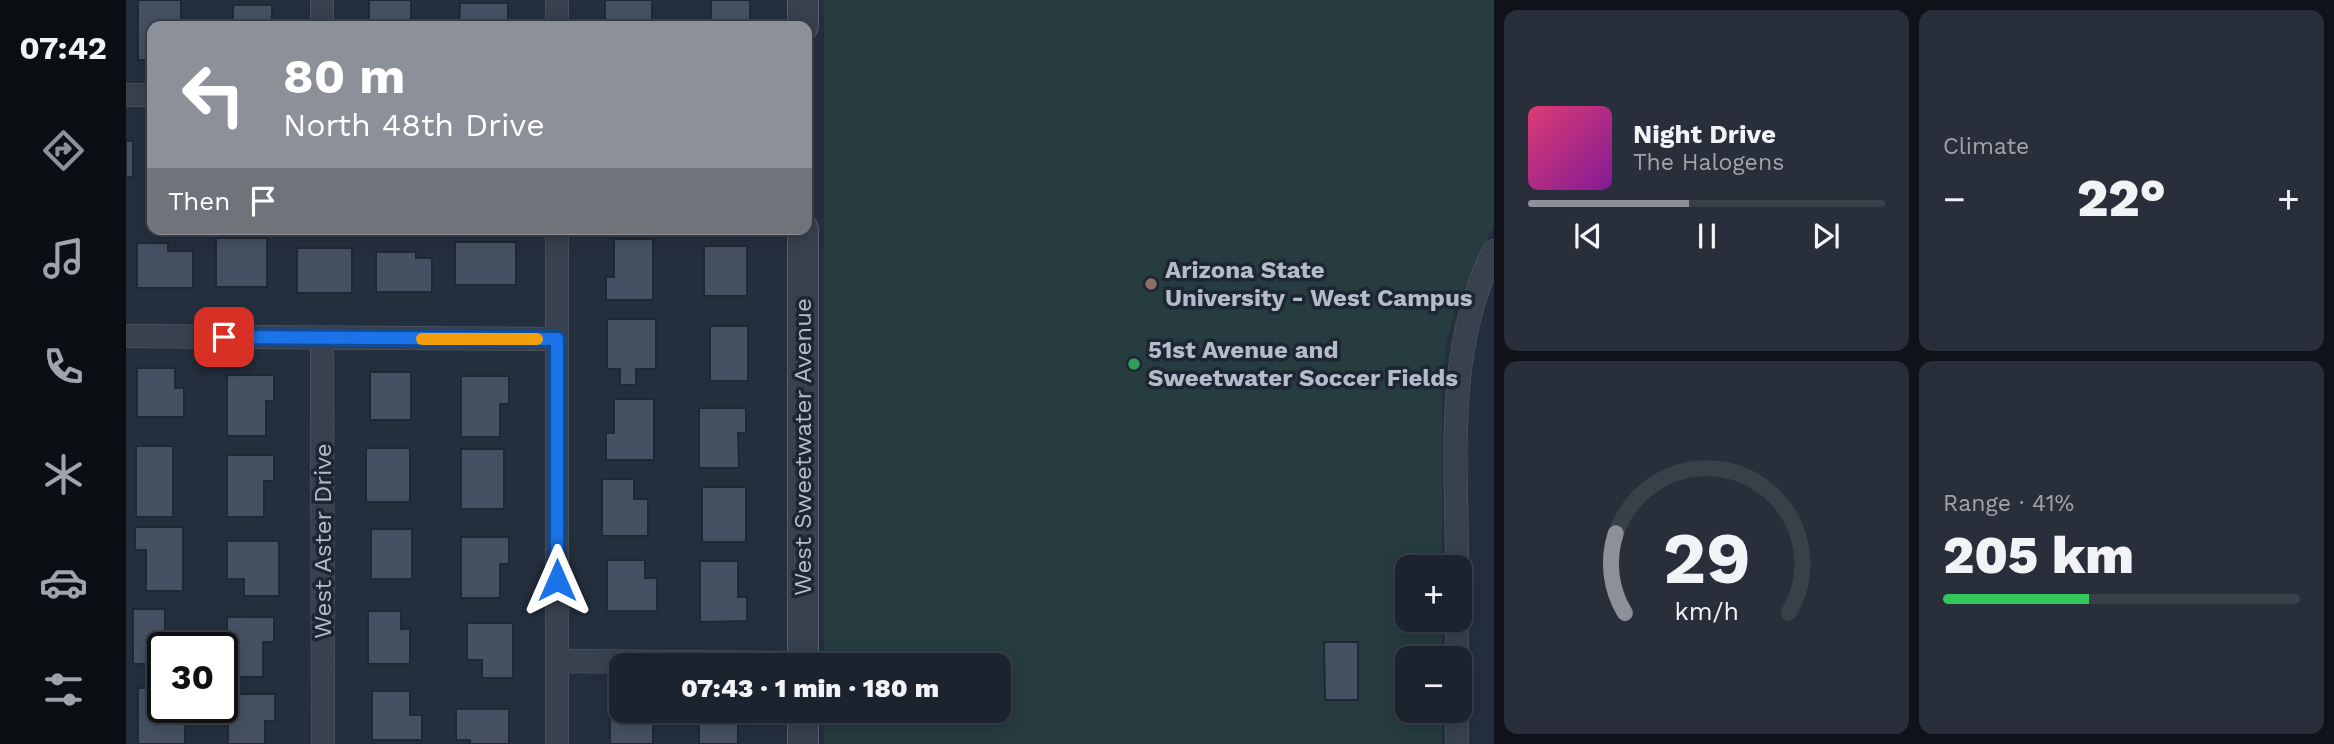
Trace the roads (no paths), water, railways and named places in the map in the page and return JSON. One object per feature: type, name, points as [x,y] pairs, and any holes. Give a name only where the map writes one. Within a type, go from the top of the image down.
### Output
[{"type":"street","points":[[322,0],[322,21]]},
{"type":"street","points":[[557,0],[557,21]]},
{"type":"street","points":[[803,0],[803,21]]},
{"type":"street","points":[[126,95],[147,95]]},
{"type":"street","points":[[557,235],[557,744]]},
{"type":"street","name":"West Sweetwater Avenue","points":[[803,235],[803,653]]},
{"type":"street","points":[[1457,555],[1458,365],[1467,317],[1494,251]]},
{"type":"street","points":[[126,336],[557,339]]},
{"type":"street","name":"West Aster Drive","points":[[322,338],[323,744]]},
{"type":"street","points":[[557,661],[609,662]]},
{"type":"street","points":[[803,723],[803,744]]},
{"type":"street","points":[[1457,723],[1457,744]]},
{"type":"place","name":"Arizona State University - West Campus","points":[[1151,284]]},
{"type":"place","name":"51st Avenue and Sweetwater Soccer Fields","points":[[1134,364]]}]
